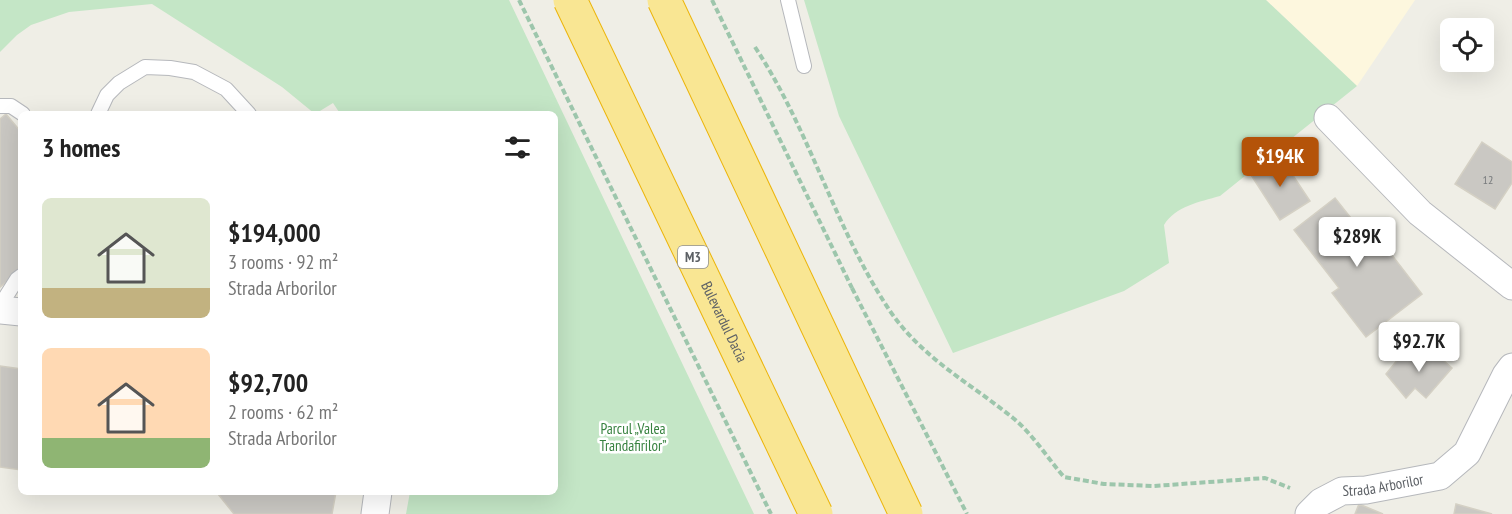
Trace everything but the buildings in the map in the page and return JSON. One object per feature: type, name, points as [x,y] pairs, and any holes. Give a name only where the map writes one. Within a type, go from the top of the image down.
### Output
[{"type":"highway","name":"Bulevardul Dacia","points":[[570,0],[816,514]]},
{"type":"highway","points":[[664,0],[906,514]]},
{"type":"street","points":[[1328,118],[1420,213],[1512,286]]},
{"type":"street","points":[[0,308],[18,311]]},
{"type":"street","name":"Strada Arborilor","points":[[1315,508],[1342,491],[1366,490],[1440,476],[1467,453],[1512,367]]},
{"type":"street","points":[[375,514],[378,495]]},
{"type":"lane","points":[[788,0],[804,66]]},
{"type":"lane","points":[[99,111],[107,95],[119,83],[145,67],[194,72],[226,89],[246,111]]},
{"type":"lane","points":[[0,106],[11,106],[18,111]]},
{"type":"lane","points":[[0,308],[18,278]]},
{"type":"path","points":[[519,0],[771,514]]},
{"type":"path","points":[[712,0],[852,288],[967,514]]},
{"type":"path","points":[[755,47],[786,98],[858,259],[892,313],[933,359],[1016,420],[1064,477],[1104,484],[1154,486],[1265,478],[1315,508]]},
{"type":"shaded area","points":[[1266,0],[1415,0],[1357,86]]},
{"type":"green space","name":"Parcul „Valea Trandafirilor”","points":[[0,0],[509,0],[754,514],[406,514],[409,495],[558,495],[558,111],[338,111],[333,103],[320,111],[311,111],[282,87],[152,4],[69,12],[31,25],[0,52]]},
{"type":"green space","points":[[804,0],[1266,0],[1357,86],[1220,196],[1204,200],[1175,213],[1164,225],[1169,263],[1124,291],[953,353],[839,116]]}]
